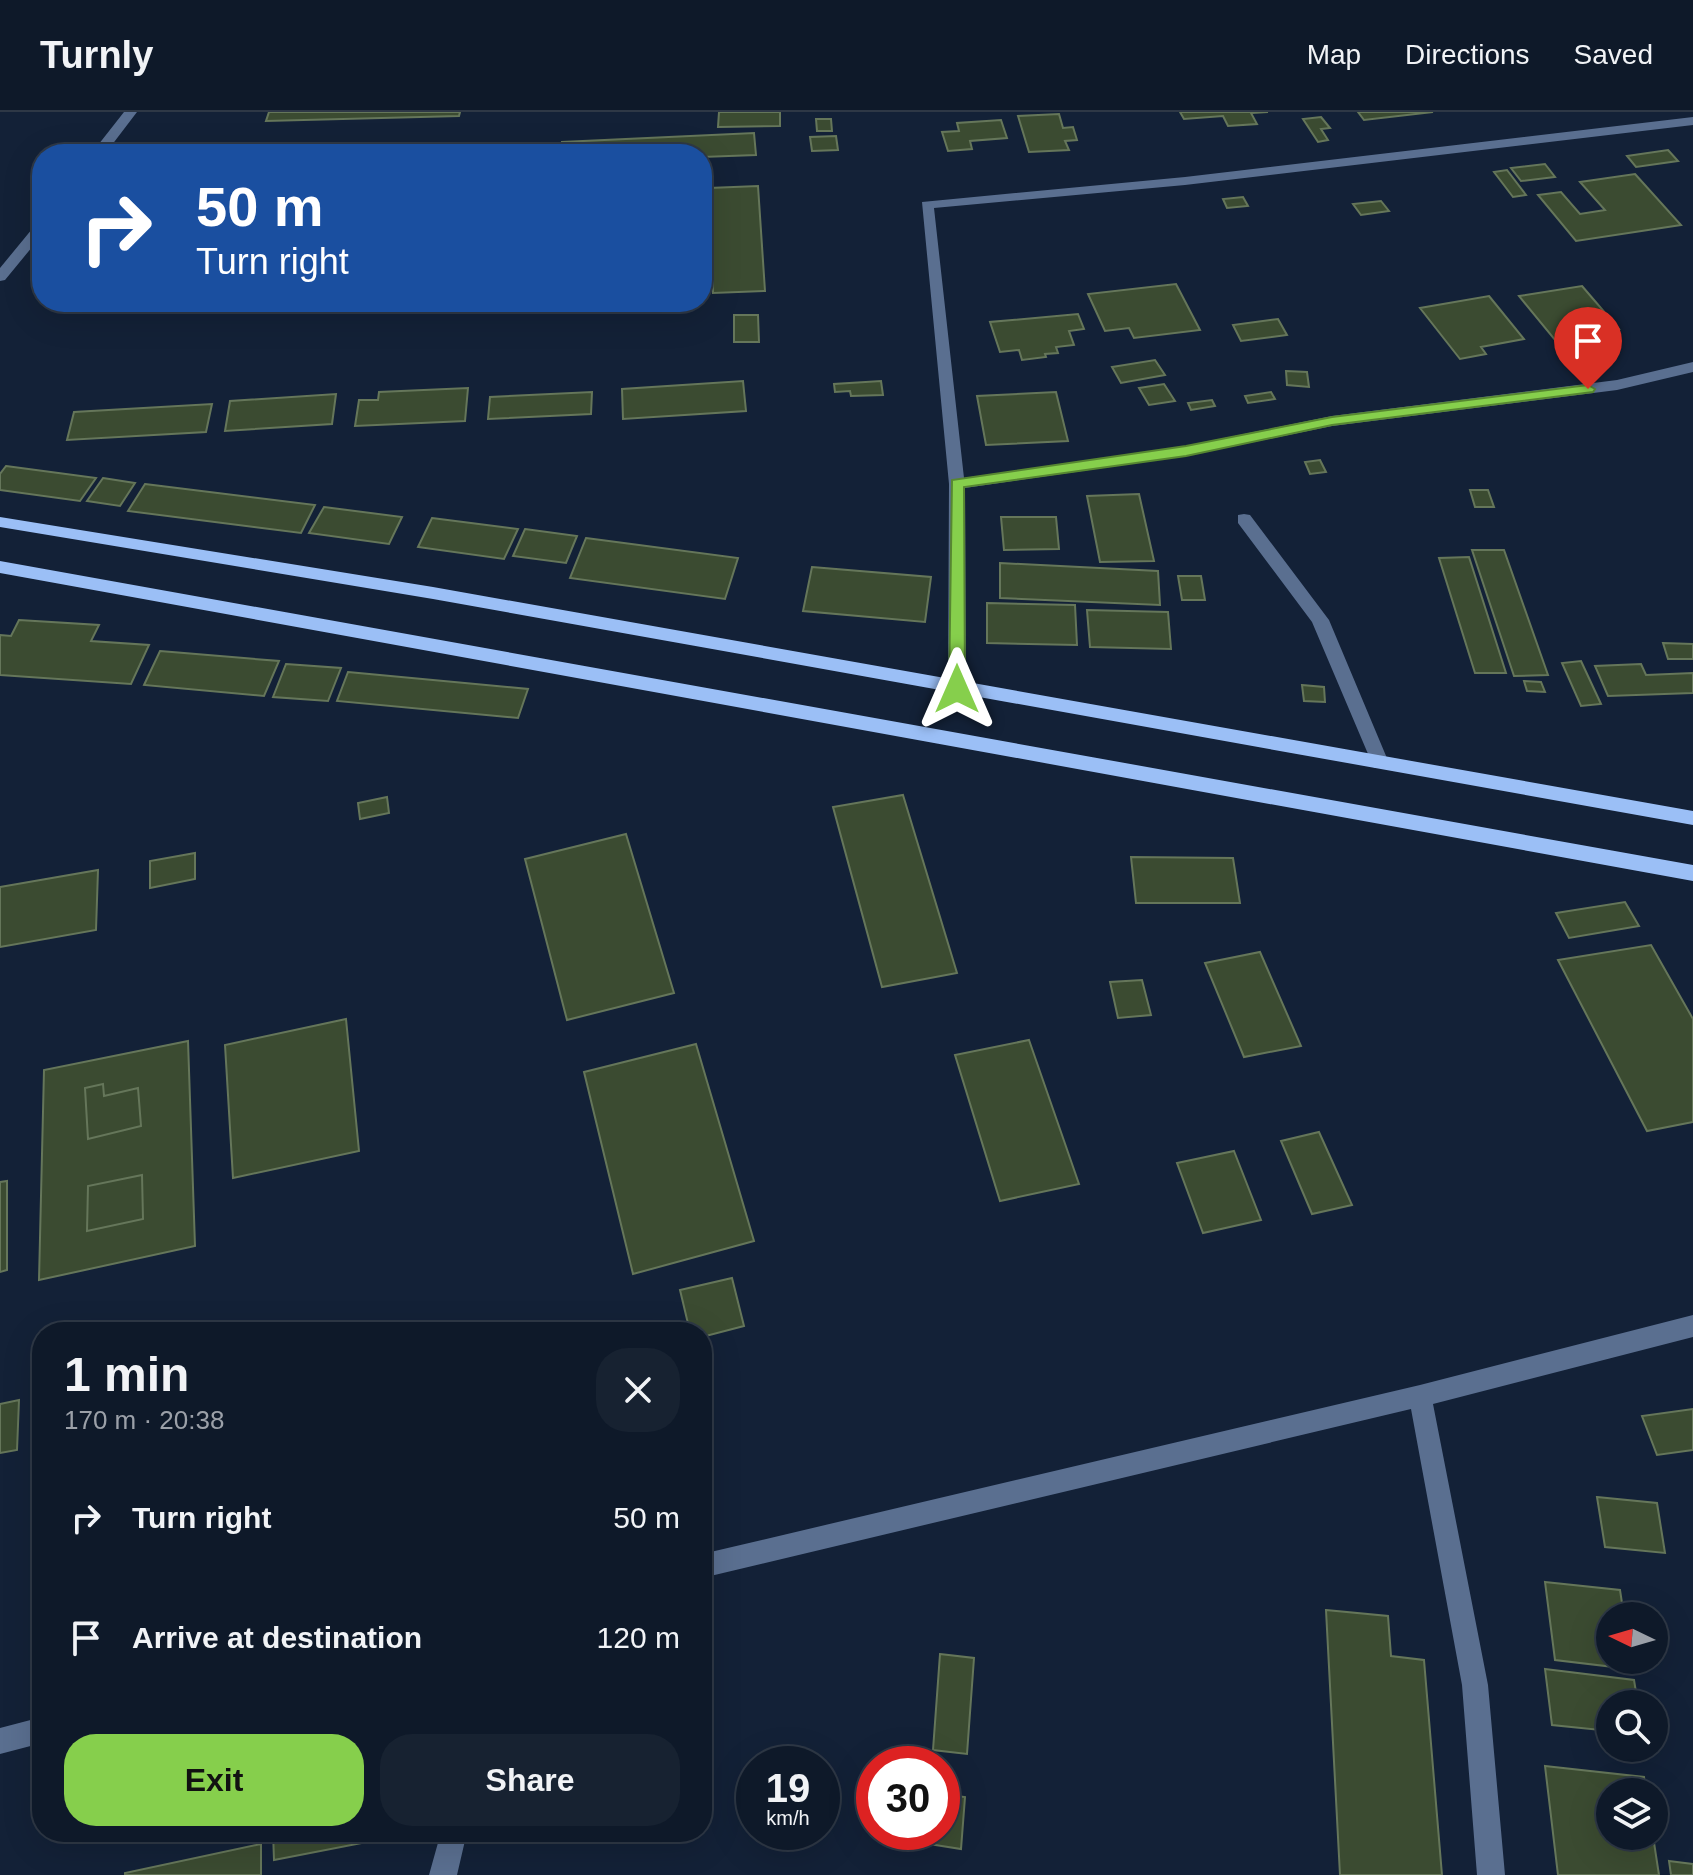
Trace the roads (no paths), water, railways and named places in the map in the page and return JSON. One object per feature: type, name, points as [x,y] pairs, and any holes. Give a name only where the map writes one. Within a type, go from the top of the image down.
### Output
[{"type":"main road","points":[[0,522],[433,593],[1693,818]]},
{"type":"main road","points":[[0,567],[1693,873]]},
{"type":"street","points":[[106,144],[131,112]]},
{"type":"street","points":[[957,689],[957,484],[927,205],[1185,181],[1693,121]]},
{"type":"street","points":[[0,277],[32,238]]},
{"type":"street","points":[[957,484],[1186,451],[1332,421],[1617,385],[1693,367]]},
{"type":"street","points":[[1244,519],[1320,620],[1380,763]]},
{"type":"street","points":[[712,1564],[1420,1396],[1693,1326]]},
{"type":"street","points":[[1420,1396],[1475,1685],[1491,1875]]},
{"type":"street","points":[[0,1741],[32,1733]]},
{"type":"street","points":[[443,1875],[451,1842]]}]
